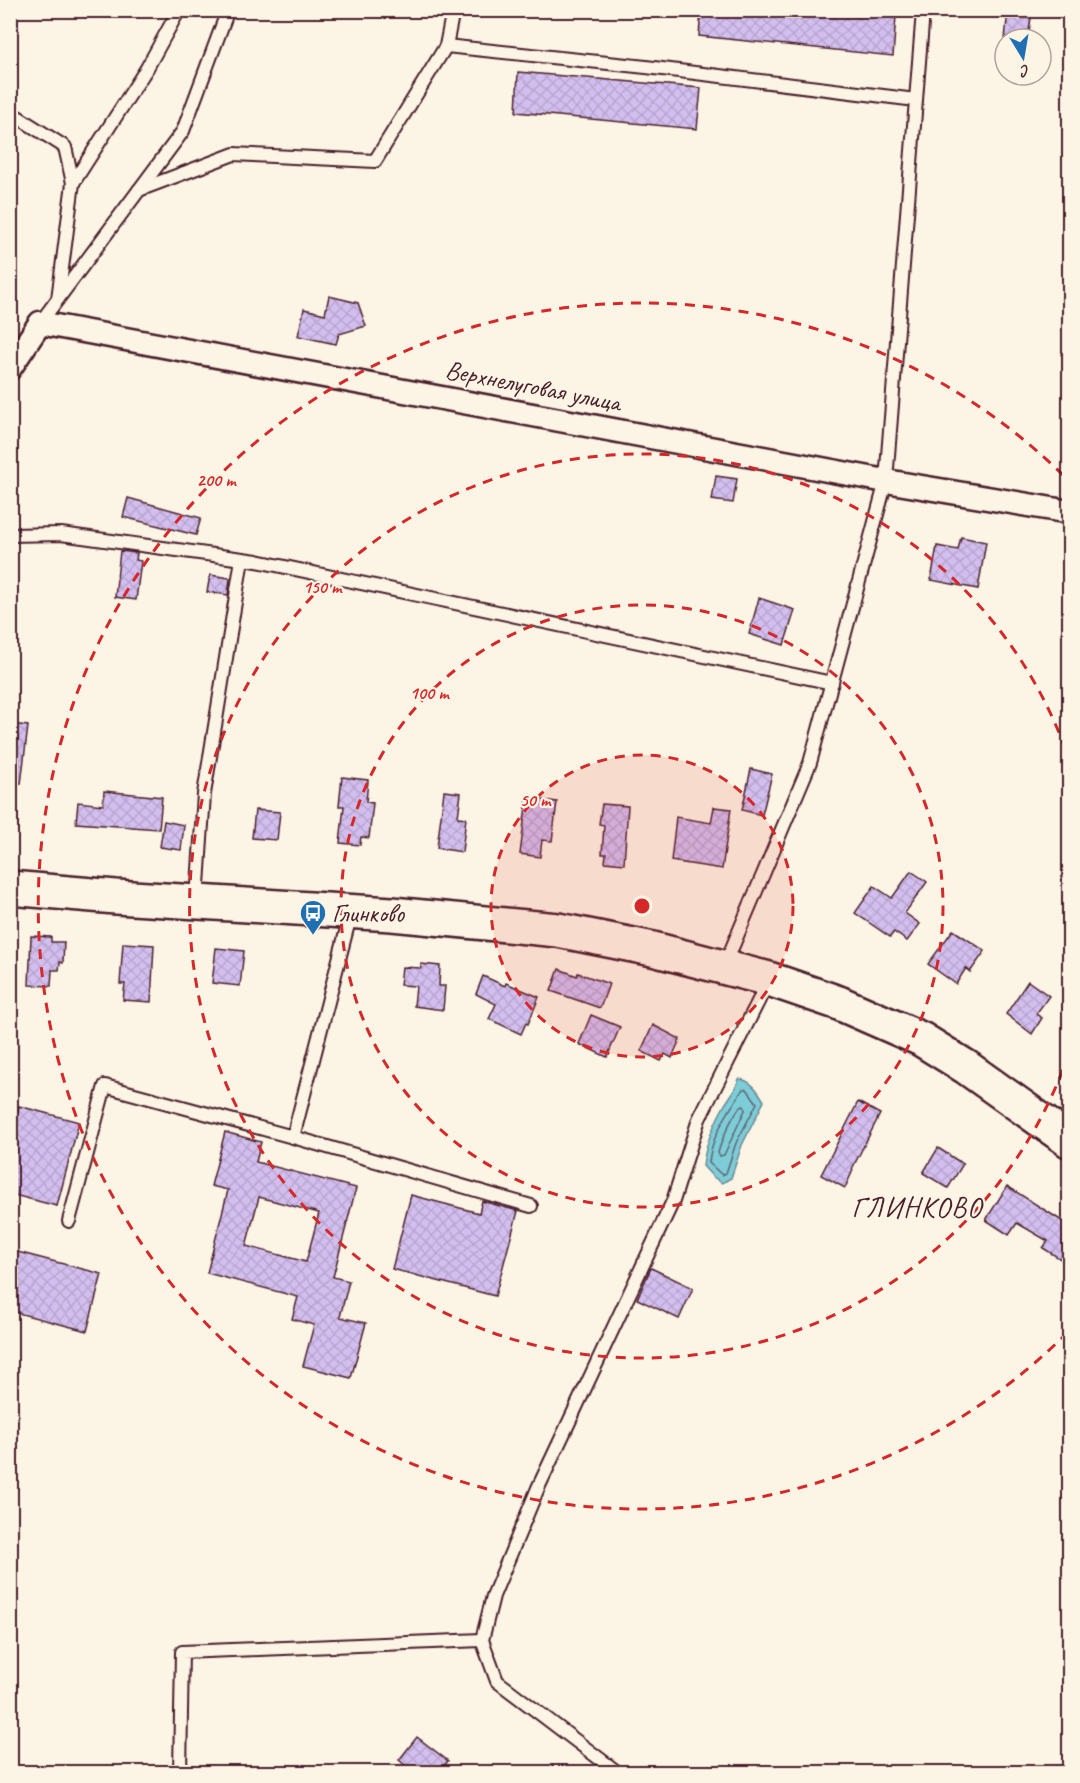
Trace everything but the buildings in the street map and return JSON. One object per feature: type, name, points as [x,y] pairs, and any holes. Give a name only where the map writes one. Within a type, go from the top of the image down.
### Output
[{"type":"main road","points":[[10,888],[392,914],[558,930],[652,949],[769,979],[839,1004],[921,1039],[966,1067],[1070,1141]]},
{"type":"street","name":"Верхнелуговая улица","points":[[40,323],[886,481],[1070,512]]},
{"type":"street","points":[[10,368],[40,323]]},
{"type":"lane","points":[[73,183],[147,68],[179,10]]},
{"type":"lane","points":[[40,323],[183,131],[228,10]]},
{"type":"lane","points":[[139,190],[234,154],[375,161],[446,46],[453,10]]},
{"type":"lane","points":[[724,968],[810,764],[886,481],[923,11]]},
{"type":"lane","points":[[446,46],[646,67],[916,100]]},
{"type":"lane","points":[[10,112],[65,147],[73,183],[57,300]]},
{"type":"lane","points":[[10,535],[61,534],[242,559],[832,683]]},
{"type":"lane","points":[[197,901],[204,794],[242,559]]},
{"type":"lane","points":[[293,1137],[351,912]]},
{"type":"lane","points":[[618,1773],[497,1681],[482,1640],[493,1596],[538,1488],[673,1201],[699,1119],[769,979]]},
{"type":"lane","points":[[69,1221],[105,1086],[293,1137],[531,1206]]},
{"type":"lane","points":[[180,1773],[182,1652],[482,1640]]},
{"type":"water","points":[[739,1079],[751,1084],[764,1101],[742,1145],[731,1178],[722,1183],[703,1166],[704,1158],[713,1129]]},
{"type":"place","name":"Глинково","points":[[313,936]]},
{"type":"district","name":"ГЛИНКОВО","points":[[917,1207]]}]
